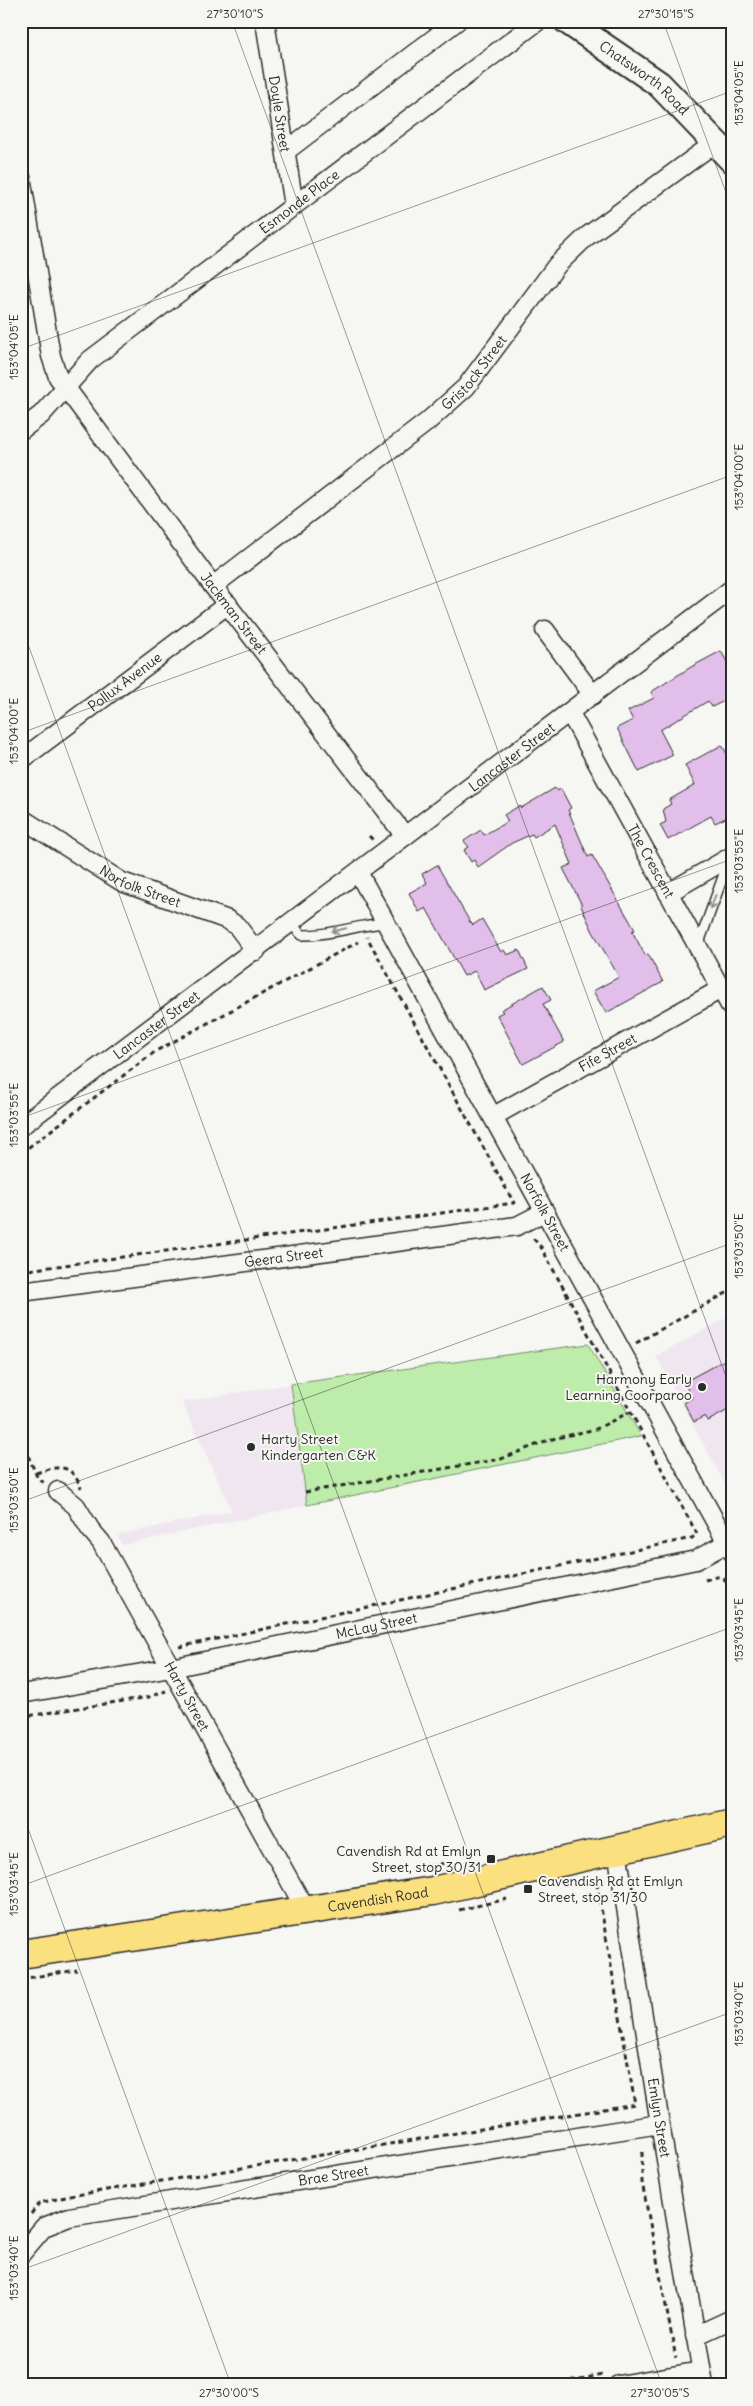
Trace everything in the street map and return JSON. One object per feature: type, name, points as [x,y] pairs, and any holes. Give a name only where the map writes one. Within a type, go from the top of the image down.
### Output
[{"type":"main road","name":"Chatsworth Road","points":[[567,21],[659,84],[724,151]]},
{"type":"main road","name":"Chatsworth Road","points":[[597,21],[647,58],[668,81],[724,151]]},
{"type":"main road","name":"Cavendish Road","points":[[21,1954],[433,1890],[732,1823]]},
{"type":"street","name":"Doyle Street","points":[[264,21],[294,206]]},
{"type":"street","points":[[286,151],[457,21]]},
{"type":"street","name":"Esmonde Place","points":[[21,430],[41,415],[90,360],[538,21]]},
{"type":"street","name":"Gristock Street","points":[[213,586],[434,416],[466,387],[557,265],[586,238],[724,151]]},
{"type":"street","name":"Jackman Street","points":[[21,178],[51,356],[64,387],[213,586],[405,836]]},
{"type":"street","name":"Lancaster Street","points":[[21,1126],[360,874],[405,836],[732,589]]},
{"type":"street","name":"Pollux Avenue","points":[[21,760],[228,604]]},
{"type":"street","points":[[545,630],[593,695]]},
{"type":"street","name":"The Crescent","points":[[570,713],[732,1009]]},
{"type":"street","name":"Norfolk Street","points":[[21,818],[122,882],[228,920],[237,926],[256,951]]},
{"type":"street","points":[[668,893],[731,857]]},
{"type":"street","name":"Norfolk Street","points":[[360,874],[729,1548]]},
{"type":"street","name":"Fife Street","points":[[494,1116],[721,989]]},
{"type":"street","name":"Geera Street","points":[[21,1292],[517,1226],[544,1212]]},
{"type":"street","name":"Harty Street","points":[[58,1491],[76,1506],[90,1529],[101,1542],[306,1910]]},
{"type":"street","name":"McLay Street","points":[[21,1694],[171,1668],[696,1560],[729,1548]]},
{"type":"street","name":"Emlyn Street","points":[[617,1850],[660,2124],[703,2378]]},
{"type":"street","name":"Brae Street","points":[[21,2254],[44,2227],[69,2217],[660,2124]]},
{"type":"street","points":[[695,2336],[732,2319]]},
{"type":"street","points":[[614,2379],[703,2378]]},
{"type":"lane","points":[[698,948],[731,857]]},
{"type":"lane","points":[[292,925],[302,934],[319,935],[367,924],[387,923]]},
{"type":"path","points":[[21,1153],[156,1051],[367,936],[514,1203],[21,1271]]},
{"type":"path","points":[[175,1647],[692,1538],[697,1534],[541,1247],[533,1238]]},
{"type":"path","points":[[621,1351],[732,1290]]},
{"type":"path","points":[[305,1492],[501,1459],[548,1440],[596,1429],[630,1412]]},
{"type":"path","points":[[21,1439],[38,1479],[58,1491]]},
{"type":"path","points":[[36,1473],[55,1466],[65,1467],[72,1473],[83,1492]]},
{"type":"path","points":[[705,1580],[720,1576],[725,1578],[732,1591]]},
{"type":"path","points":[[21,1717],[150,1697],[171,1689]]},
{"type":"path","points":[[27,2218],[39,2204],[70,2196],[635,2104],[596,1879],[580,1882]]},
{"type":"path","points":[[449,1911],[515,1897]]},
{"type":"path","points":[[21,1979],[80,1970]]},
{"type":"path","points":[[642,2152],[642,2182],[674,2340],[676,2362],[671,2363]]},
{"type":"path","points":[[544,2385],[614,2379]]},
{"type":"shaded area","name":"Harmony Early Learning Coorparoo","points":[[732,1315],[732,1497],[656,1356]]},
{"type":"shaded area","name":"Harty Street Kindergarten C&K","points":[[291,1384],[307,1505],[122,1545],[117,1535],[232,1511],[182,1402]]},
{"type":"green space","points":[[588,1344],[641,1436],[307,1505],[291,1384]]},
{"type":"building","points":[[721,651],[732,671],[732,697],[712,707],[708,701],[660,730],[673,755],[639,772],[617,728],[633,720],[628,711],[654,698],[651,692]]},
{"type":"building","points":[[722,745],[732,763],[732,815],[715,823],[711,816],[668,840],[660,825],[666,822],[663,809],[671,804],[669,800],[695,785],[685,765]]},
{"type":"building","points":[[555,788],[557,791],[561,789],[571,808],[568,810],[588,857],[592,855],[635,930],[632,931],[645,955],[648,954],[663,982],[606,1013],[593,991],[619,977],[592,930],[582,905],[563,868],[572,864],[555,824],[534,837],[532,834],[512,843],[478,867],[474,860],[471,862],[464,850],[469,847],[464,841],[481,830],[484,835],[508,821],[504,815],[519,806],[521,808]]},
{"type":"building","points":[[437,865],[470,922],[473,925],[482,919],[501,952],[504,950],[507,955],[519,950],[528,969],[484,990],[475,971],[464,976],[426,908],[419,912],[409,893],[427,883],[422,874]]},
{"type":"building","points":[[543,986],[551,1000],[543,1004],[564,1042],[523,1064],[497,1015],[503,1012],[501,1010]]},
{"type":"building","points":[[732,1356],[732,1408],[708,1421],[705,1416],[694,1422],[684,1403],[692,1398],[684,1382]]},
{"type":"place","name":"Harmony Early Learning Coorparoo","points":[[702,1387]]},
{"type":"place","name":"Harty Street Kindergarten C&K","points":[[251,1447]]},
{"type":"place","name":"Cavendish Rd at Emlyn Street, stop 30/31","points":[[491,1859]]},
{"type":"place","name":"Cavendish Rd at Emlyn Street, stop 31/30","points":[[528,1889]]}]
